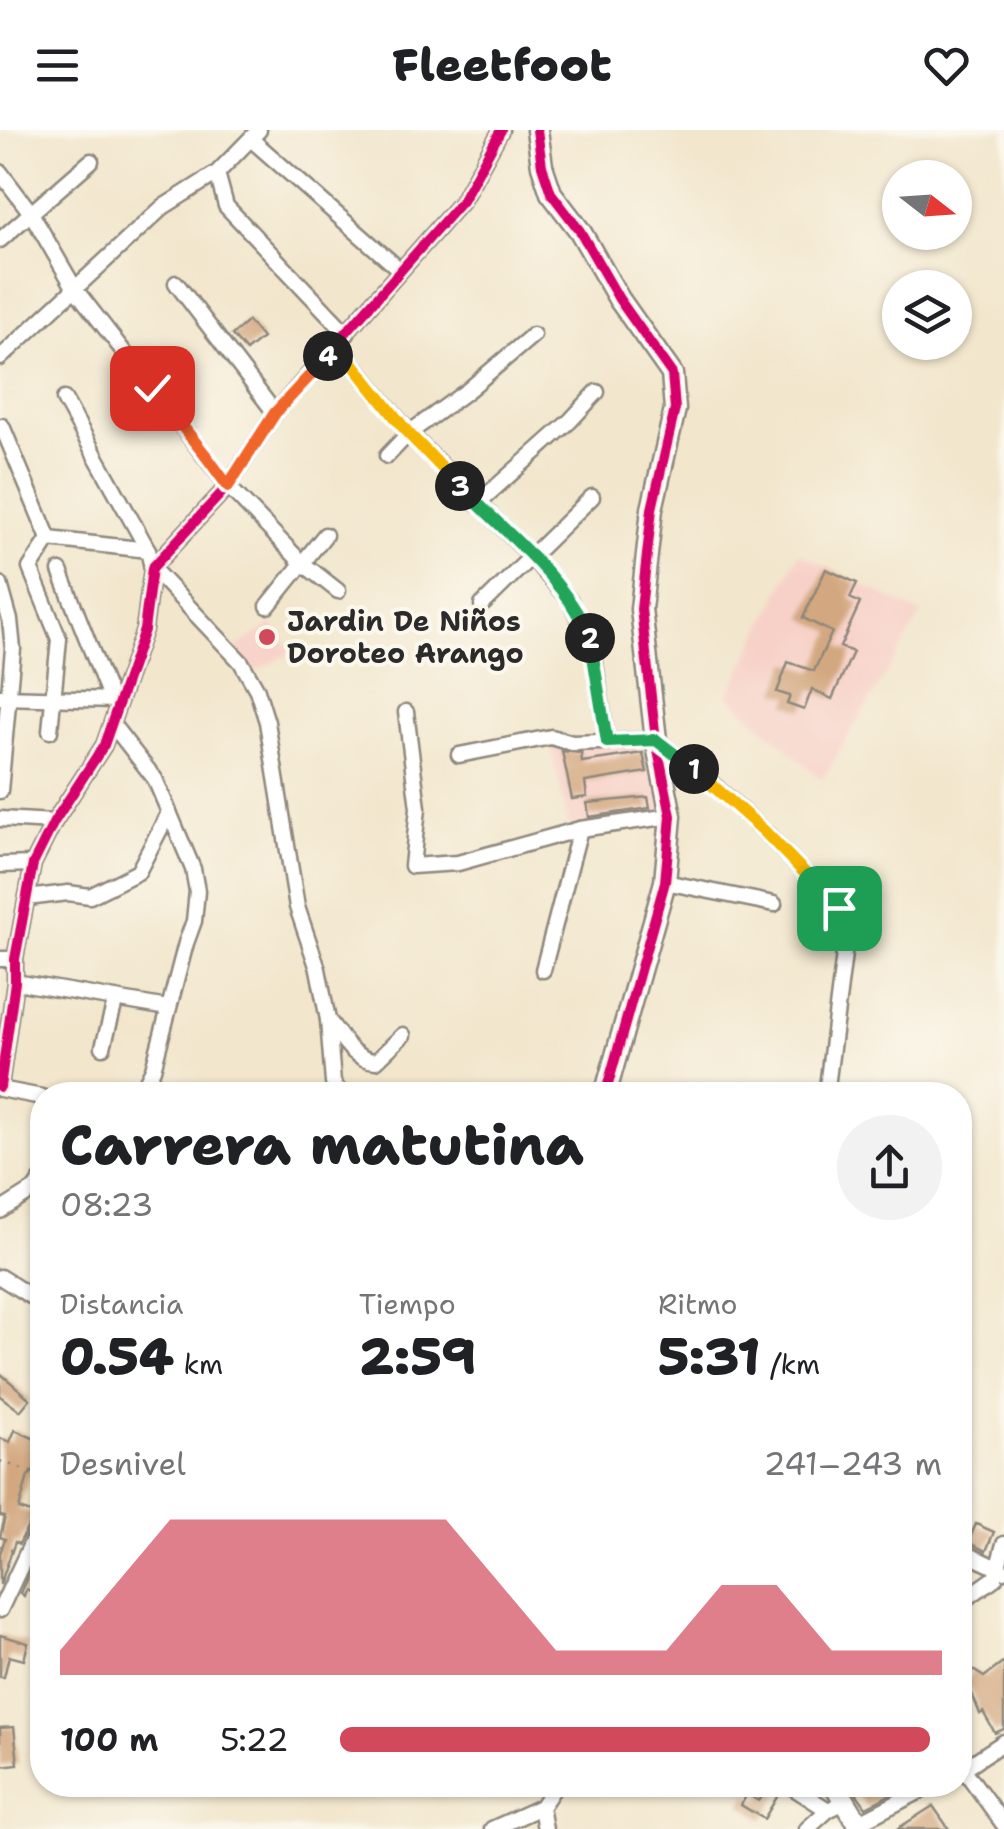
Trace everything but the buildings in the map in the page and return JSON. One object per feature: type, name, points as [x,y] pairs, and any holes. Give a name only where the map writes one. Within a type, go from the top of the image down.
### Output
[{"type":"street","points":[[152,568],[228,486],[275,413],[462,200],[501,130]]},
{"type":"street","points":[[537,130],[542,166],[551,192],[672,374],[675,409],[652,508],[641,609],[656,740],[670,816],[665,882],[609,1082]]},
{"type":"street","points":[[0,358],[163,207],[217,173],[255,135],[400,270]]},
{"type":"street","points":[[0,240],[90,161]]},
{"type":"street","points":[[0,172],[31,214],[75,289],[228,486],[301,562],[338,591]]},
{"type":"street","points":[[217,173],[226,206],[343,340],[408,433],[530,555],[570,602],[592,644],[607,742]]},
{"type":"street","points":[[176,283],[275,413]]},
{"type":"street","points":[[387,456],[408,433],[533,336]]},
{"type":"street","points":[[477,504],[597,392]]},
{"type":"street","points":[[30,1094],[0,1088],[15,982],[8,959],[33,864],[54,822],[104,745],[112,724],[114,699],[144,630],[152,568],[148,550],[64,399]]},
{"type":"street","points":[[2,426],[49,539]]},
{"type":"street","points":[[482,605],[592,497]]},
{"type":"street","points":[[268,606],[324,535]]},
{"type":"street","points":[[49,539],[148,550]]},
{"type":"street","points":[[49,539],[30,568],[59,640],[50,731]]},
{"type":"street","points":[[152,568],[241,662],[257,690],[267,722],[297,907],[318,969],[328,1020],[333,1082]]},
{"type":"street","points":[[60,570],[114,699]]},
{"type":"street","points":[[0,584],[13,649],[4,697],[0,791]]},
{"type":"street","points":[[4,697],[114,699]]},
{"type":"street","points":[[406,712],[418,808],[412,866],[458,863],[580,829],[670,816]]},
{"type":"street","points":[[112,724],[154,779],[194,869],[198,906],[147,1082]]},
{"type":"street","points":[[459,755],[551,737],[572,744],[656,740],[708,780],[839,908],[847,930],[828,1082]]},
{"type":"street","points":[[27,898],[68,893],[90,896],[138,872],[168,814]]},
{"type":"street","points":[[0,819],[54,822]]},
{"type":"street","points":[[543,970],[580,829]]},
{"type":"street","points":[[0,865],[33,864]]},
{"type":"street","points":[[665,882],[774,904]]},
{"type":"street","points":[[15,982],[168,1008]]},
{"type":"street","points":[[103,1047],[116,1002]]},
{"type":"street","points":[[328,1020],[357,1057],[365,1061],[376,1061],[403,1036]]},
{"type":"street","points":[[0,1211],[30,1191]]},
{"type":"street","points":[[0,1276],[30,1296]]},
{"type":"street","points":[[972,1594],[1002,1569],[1004,1544]]},
{"type":"street","points":[[0,1610],[30,1546]]},
{"type":"street","points":[[972,1556],[1002,1569]]},
{"type":"street","points":[[972,1761],[1004,1742]]},
{"type":"street","points":[[972,1783],[1004,1825]]},
{"type":"street","points":[[492,1829],[540,1807],[547,1797]]},
{"type":"street","points":[[807,1829],[836,1799],[856,1826],[910,1797]]},
{"type":"street","points":[[540,1807],[545,1829]]},
{"type":"path","points":[[0,1462],[30,1472]]},
{"type":"shaded area","points":[[799,553],[922,614],[822,780],[728,696]]},
{"type":"shaded area","name":"Jardin De Niños Doroteo Arango","points":[[272,624],[291,652],[250,674],[232,650]]},
{"type":"shaded area","points":[[653,743],[663,815],[570,829],[550,745]]},
{"type":"cycle path","points":[[0,1087],[15,959],[33,864],[54,822],[104,745],[144,630],[152,568],[228,486],[275,413],[462,201],[501,130]]},
{"type":"cycle path","points":[[537,130],[551,193],[672,374],[675,409],[652,509],[641,609],[656,740],[671,816],[665,882],[609,1082]]},
{"type":"place","name":"Jardin De Niños Doroteo Arango","points":[[267,637]]},
{"type":"route","points":[[152,388],[228,486],[275,413],[338,345],[408,433],[530,555],[570,602],[592,644],[607,742],[656,740],[763,830],[839,908]]}]
